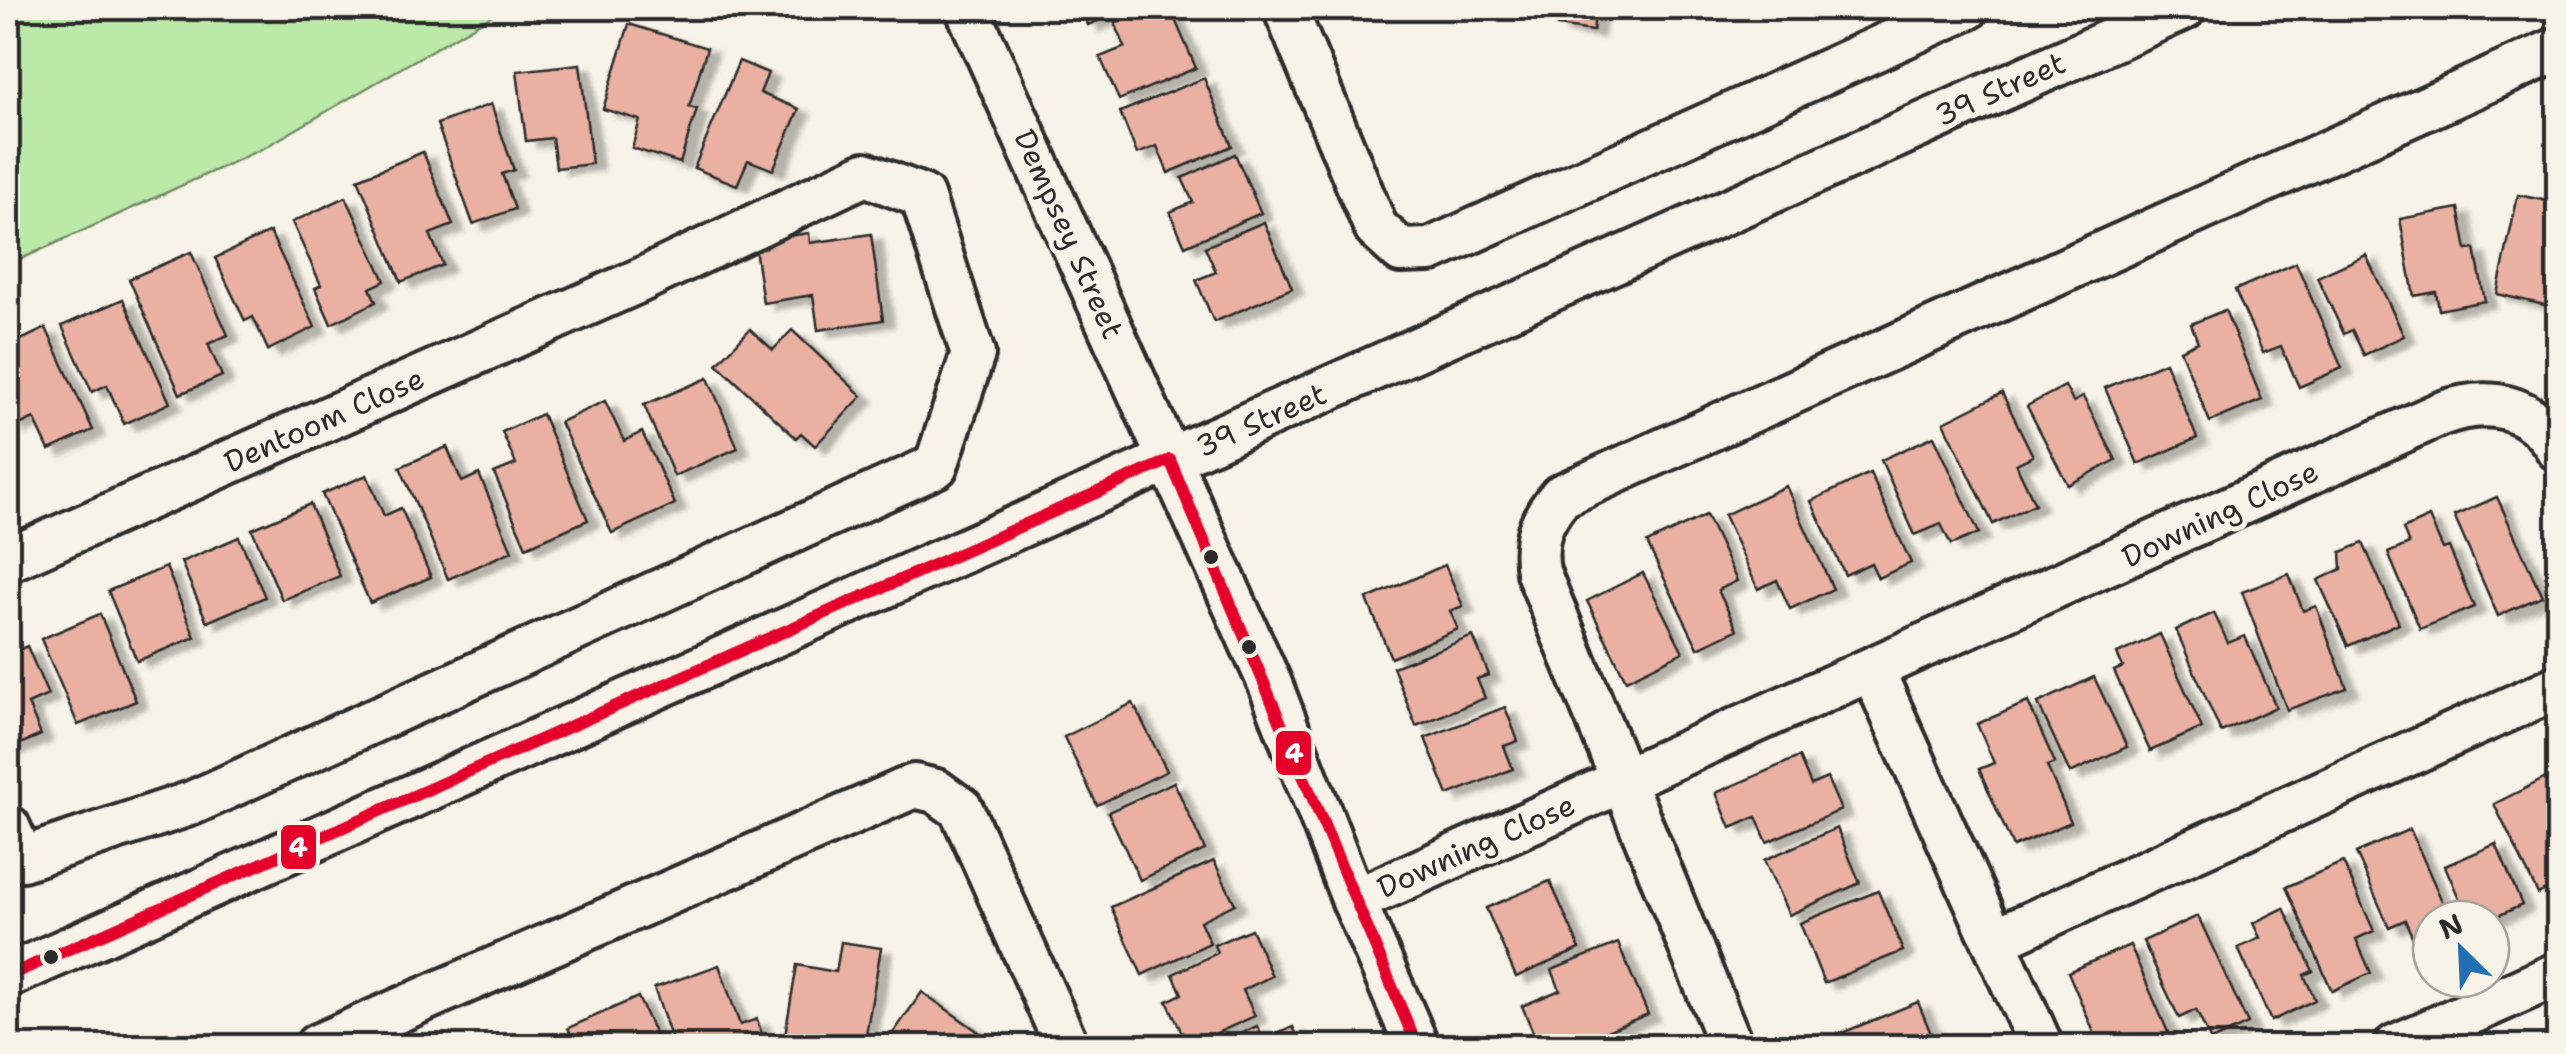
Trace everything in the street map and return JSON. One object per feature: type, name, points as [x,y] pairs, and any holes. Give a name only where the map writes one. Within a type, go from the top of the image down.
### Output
[{"type":"street","name":"Dempsey Street","points":[[967,8],[1270,684],[1354,901],[1417,1046]]},
{"type":"street","points":[[1285,8],[1376,228],[1401,251],[1430,250],[1955,10]]},
{"type":"street","name":"39 Street","points":[[8,976],[2184,8]]},
{"type":"street","points":[[1731,1046],[1538,572],[1534,551],[1538,530],[1562,496],[2558,49]]},
{"type":"street","name":"Dentoom Close","points":[[8,560],[641,280],[865,174],[922,196],[973,354],[936,466],[192,803],[22,859],[8,827]]},
{"type":"street","name":"Downing Close","points":[[1354,901],[2466,404],[2492,404],[2529,414],[2558,448]]},
{"type":"street","points":[[1873,670],[2042,1046]]},
{"type":"street","points":[[1994,940],[2558,687]]},
{"type":"street","points":[[316,1046],[914,786],[936,791],[961,810],[1066,1046]]},
{"type":"street","points":[[2396,1046],[2558,974]]},
{"type":"green space","points":[[8,8],[504,8],[264,148],[8,265]]},
{"type":"building","points":[[1081,8],[1129,8],[1088,25]]},
{"type":"building","points":[[1152,8],[1170,8],[1196,68],[1119,100],[1100,57],[1125,47],[1115,23]]},
{"type":"building","points":[[1540,8],[1596,8],[1593,31],[1557,26],[1558,14],[1539,12]]},
{"type":"building","points":[[629,24],[707,48],[689,107],[697,109],[680,163],[632,148],[640,120],[603,109]]},
{"type":"building","points":[[739,61],[768,73],[760,93],[799,109],[773,170],[748,160],[737,185],[694,168]]},
{"type":"building","points":[[580,64],[592,164],[556,168],[552,138],[526,141],[517,71]]},
{"type":"building","points":[[1204,78],[1232,146],[1168,173],[1157,146],[1137,154],[1120,112]]},
{"type":"building","points":[[491,104],[514,170],[502,174],[515,209],[473,224],[437,124]]},
{"type":"building","points":[[423,152],[453,225],[430,234],[443,265],[401,282],[358,179]]},
{"type":"building","points":[[1235,154],[1261,213],[1185,246],[1170,212],[1193,202],[1182,178]]},
{"type":"building","points":[[2518,195],[2558,203],[2558,277],[2549,306],[2497,294]]},
{"type":"building","points":[[346,197],[385,281],[370,288],[376,302],[331,324],[315,288],[321,285],[292,222]]},
{"type":"building","points":[[2459,208],[2467,250],[2475,249],[2485,301],[2439,310],[2436,292],[2414,296],[2400,219]]},
{"type":"building","points":[[1264,222],[1292,288],[1214,322],[1196,280],[1216,272],[1205,247]]},
{"type":"building","points":[[270,232],[315,327],[268,350],[253,317],[245,321],[215,258]]},
{"type":"building","points":[[809,233],[810,243],[871,234],[883,320],[818,330],[813,295],[763,303],[754,241]]},
{"type":"building","points":[[191,252],[228,335],[208,344],[222,376],[180,394],[129,279]]},
{"type":"building","points":[[2366,255],[2404,336],[2364,355],[2352,330],[2344,334],[2317,277]]},
{"type":"building","points":[[2296,263],[2342,368],[2299,387],[2281,346],[2263,353],[2235,290]]},
{"type":"building","points":[[123,299],[170,403],[124,424],[107,385],[92,392],[62,326]]},
{"type":"building","points":[[2225,310],[2262,400],[2210,422],[2180,350],[2198,342],[2191,324]]},
{"type":"building","points":[[46,328],[93,430],[49,450],[34,418],[15,427],[8,411],[8,346]]},
{"type":"building","points":[[750,329],[773,350],[792,330],[862,396],[815,446],[801,433],[796,438],[717,364]]},
{"type":"building","points":[[2165,362],[2197,438],[2138,464],[2105,388]]},
{"type":"building","points":[[708,378],[738,448],[674,476],[644,405]]},
{"type":"building","points":[[2065,386],[2073,402],[2083,397],[2116,460],[2068,485],[2027,406]]},
{"type":"building","points":[[2002,393],[2033,456],[2016,464],[2035,504],[1993,524],[1944,422]]},
{"type":"building","points":[[605,401],[624,441],[642,432],[675,504],[612,533],[560,422]]},
{"type":"building","points":[[542,414],[588,520],[526,547],[494,473],[516,464],[502,432]]},
{"type":"building","points":[[1934,436],[1979,533],[1951,545],[1941,524],[1915,535],[1881,460]]},
{"type":"building","points":[[447,447],[462,482],[479,474],[512,551],[448,579],[400,467]]},
{"type":"building","points":[[1870,473],[1911,563],[1878,578],[1871,563],[1845,575],[1811,501]]},
{"type":"building","points":[[367,475],[384,516],[401,508],[431,577],[370,603],[322,494]]},
{"type":"building","points":[[1786,486],[1833,589],[1790,609],[1777,580],[1758,589],[1724,515]]},
{"type":"building","points":[[2497,497],[2542,596],[2498,616],[2454,516]]},
{"type":"building","points":[[310,504],[340,576],[282,600],[252,529]]},
{"type":"building","points":[[1706,515],[1737,581],[1718,590],[1737,630],[1698,648],[1647,543]]},
{"type":"building","points":[[2429,517],[2443,549],[2449,547],[2474,607],[2420,629],[2388,553],[2409,544],[2403,529]]},
{"type":"building","points":[[239,537],[265,597],[207,622],[181,562]]},
{"type":"building","points":[[2363,543],[2399,623],[2348,646],[2318,580],[2342,569],[2341,552]]},
{"type":"building","points":[[1445,565],[1463,606],[1450,611],[1458,629],[1391,658],[1367,599]]},
{"type":"building","points":[[166,567],[195,637],[137,661],[108,591]]},
{"type":"building","points":[[1643,573],[1683,652],[1626,680],[1587,601]]},
{"type":"building","points":[[2289,574],[2303,611],[2316,606],[2347,688],[2287,710],[2242,592]]},
{"type":"building","points":[[2214,613],[2228,643],[2245,636],[2276,707],[2221,732],[2176,630]]},
{"type":"building","points":[[100,614],[136,701],[78,725],[41,639]]},
{"type":"building","points":[[2160,634],[2202,728],[2150,751],[2114,671],[2123,667],[2117,654]]},
{"type":"building","points":[[1473,636],[1489,675],[1477,679],[1485,698],[1416,726],[1393,667]]},
{"type":"building","points":[[27,646],[48,695],[28,704],[41,735],[8,749],[8,655]]},
{"type":"building","points":[[2094,677],[2127,747],[2070,773],[2038,703]]},
{"type":"building","points":[[2028,702],[2055,763],[2047,766],[2071,822],[2013,847],[1979,769],[1994,763],[1977,724]]},
{"type":"building","points":[[1133,703],[1167,771],[1097,805],[1064,737]]},
{"type":"building","points":[[1505,707],[1518,741],[1504,746],[1513,769],[1448,795],[1425,738]]},
{"type":"building","points":[[1799,757],[1811,785],[1827,778],[1841,810],[1767,842],[1756,817],[1731,828],[1716,793]]},
{"type":"building","points":[[2550,776],[2558,793],[2558,883],[2538,894],[2494,804]]},
{"type":"building","points":[[1174,782],[1205,850],[1140,880],[1108,812]]},
{"type":"building","points":[[1837,828],[1860,883],[1789,915],[1764,860]]},
{"type":"building","points":[[2410,829],[2441,899],[2411,899],[2411,934],[2405,920],[2389,927],[2356,853]]},
{"type":"building","points":[[2496,844],[2522,905],[2511,910],[2511,899],[2459,899],[2445,866]]},
{"type":"building","points":[[1214,861],[1235,904],[1200,921],[1210,943],[1142,975],[1111,907]]},
{"type":"building","points":[[2343,862],[2374,931],[2356,939],[2371,973],[2332,991],[2286,887]]},
{"type":"building","points":[[1550,881],[1580,949],[1516,977],[1486,908]]},
{"type":"building","points":[[1878,891],[1903,951],[1824,983],[1800,923]]},
{"type":"building","points":[[2284,908],[2313,971],[2304,975],[2315,1000],[2271,1021],[2238,948],[2260,938],[2253,923]]},
{"type":"building","points":[[2198,916],[2248,1024],[2211,1041],[2196,1010],[2179,1018],[2143,941]]},
{"type":"building","points":[[1251,929],[1272,976],[1243,990],[1255,1016],[1188,1046],[1167,1001],[1182,994],[1173,974],[1217,953],[1214,945]]},
{"type":"building","points":[[841,942],[881,948],[864,1046],[783,1046],[797,965],[836,972]]},
{"type":"building","points":[[1618,943],[1648,1014],[1571,1046],[1539,1046],[1522,1006],[1560,990],[1552,970]]},
{"type":"building","points":[[2130,945],[2174,1046],[2127,1046],[2122,1034],[2099,1044],[2068,972]]},
{"type":"building","points":[[719,965],[740,1025],[757,1019],[766,1046],[674,1046],[654,988]]},
{"type":"building","points":[[922,992],[993,1042],[989,1046],[884,1046]]},
{"type":"building","points":[[638,997],[660,1046],[577,1046],[568,1028]]},
{"type":"building","points":[[1918,1002],[1936,1046],[1810,1046]]},
{"type":"building","points":[[1257,1026],[1264,1040],[1293,1027],[1302,1046],[1215,1046]]},
{"type":"transit line","name":"4","points":[[1170,460],[1417,1046]]},
{"type":"transit line","name":"4","points":[[8,976],[1170,460]]}]
